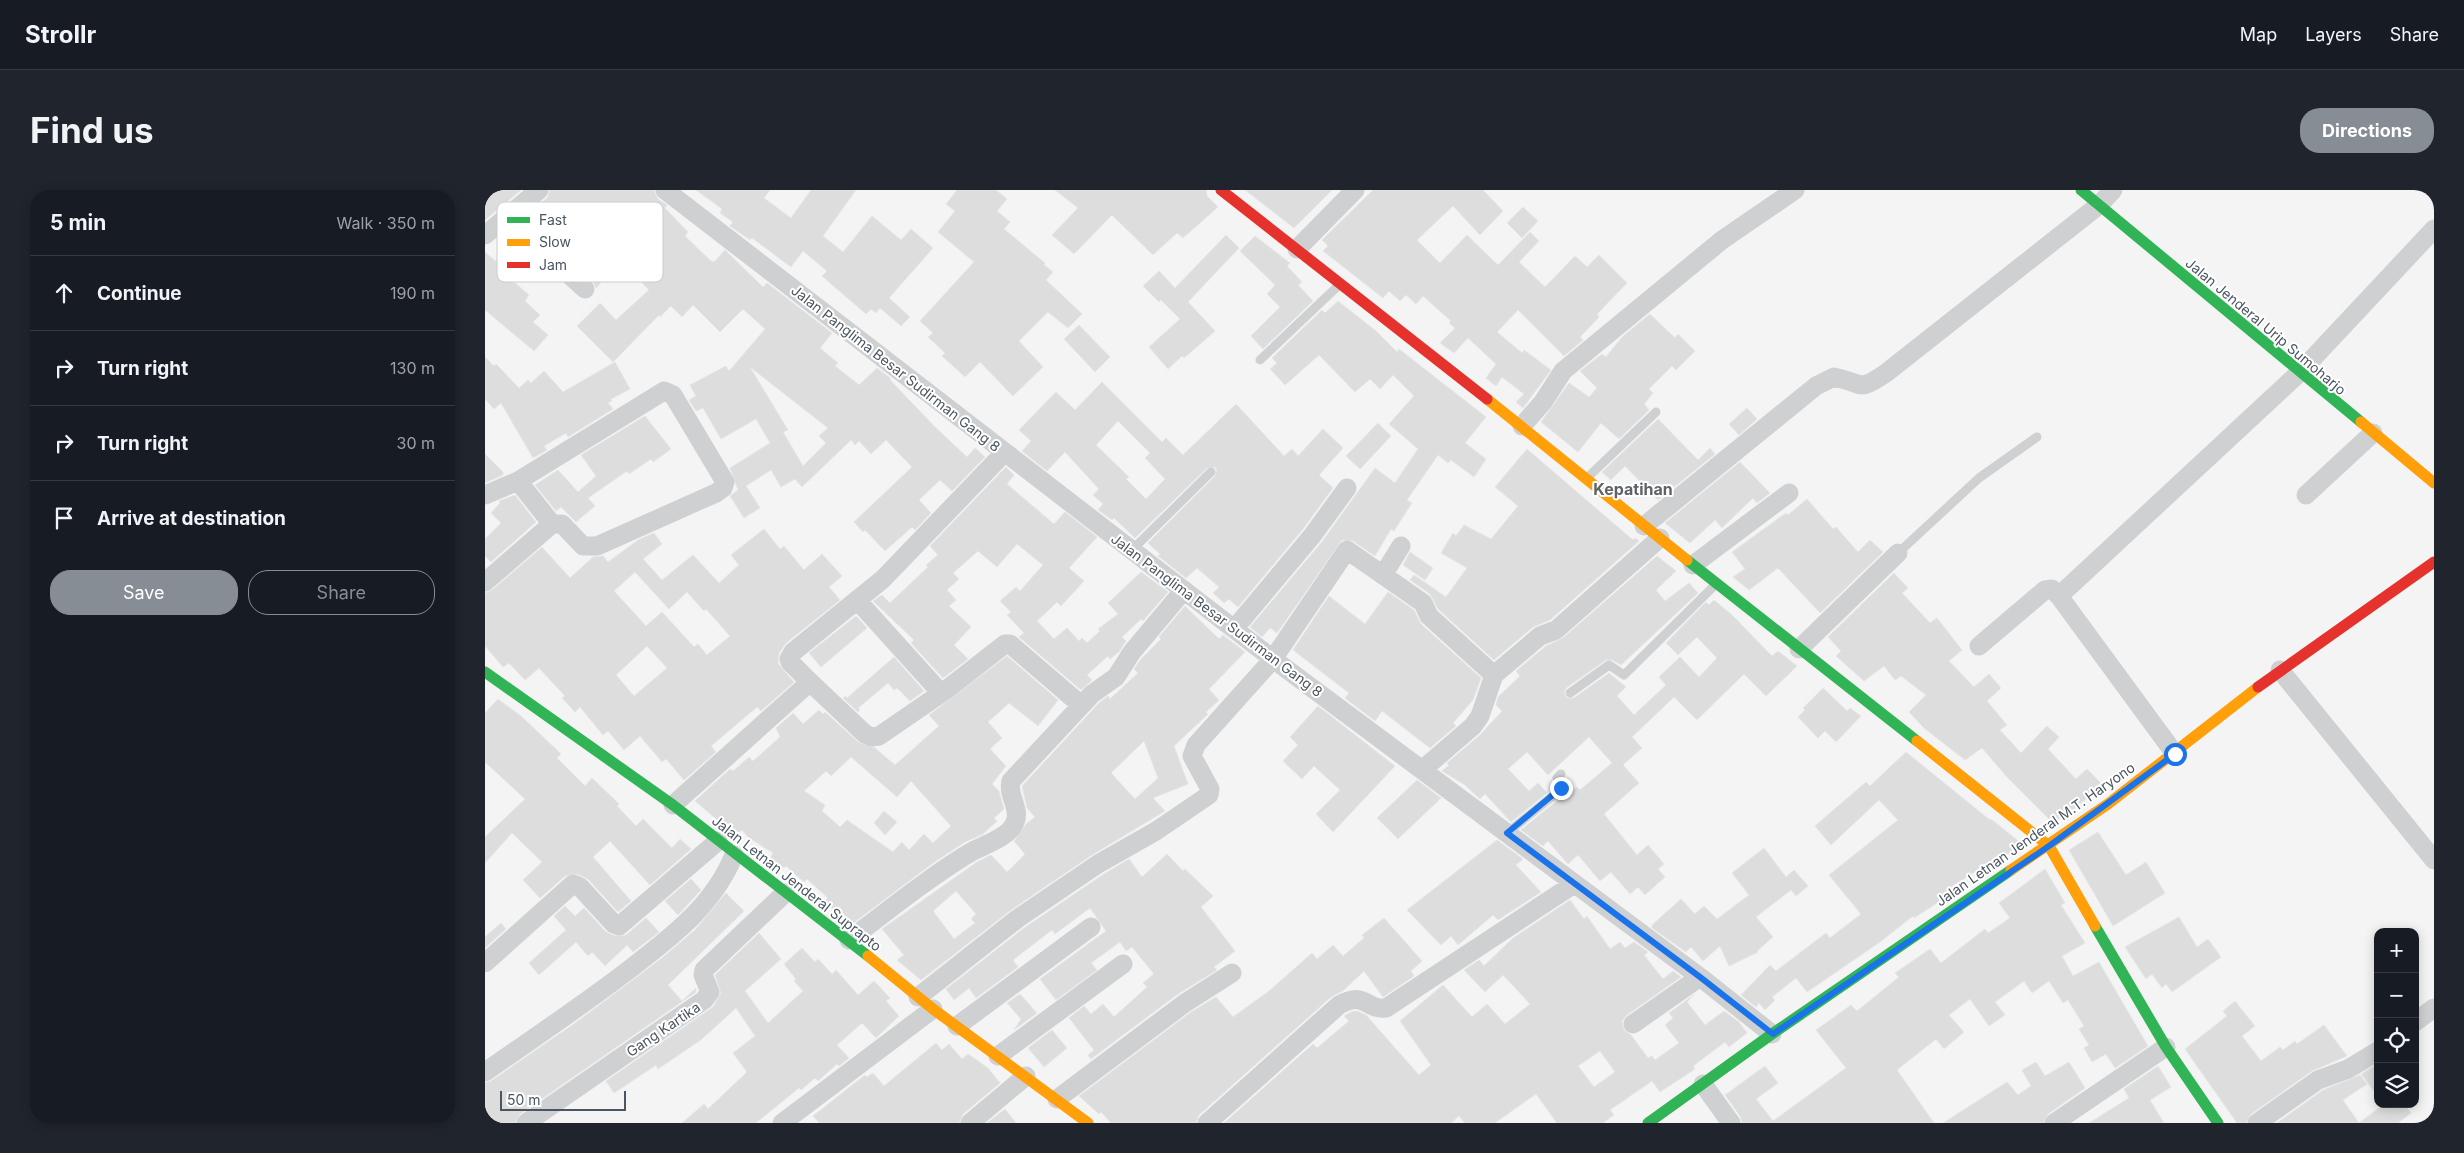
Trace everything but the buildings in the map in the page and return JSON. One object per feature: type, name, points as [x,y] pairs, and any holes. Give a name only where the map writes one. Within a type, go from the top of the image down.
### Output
[{"type":"street","points":[[524,202],[539,190]]},
{"type":"street","name":"Jalan Panglima Besar Sudirman Gang 8","points":[[665,190],[1234,629],[1700,977],[1773,1034]]},
{"type":"street","points":[[1221,190],[1522,426],[1644,526],[2049,846],[2166,1047],[2218,1123]]},
{"type":"street","points":[[1297,249],[1355,190]]},
{"type":"street","points":[[1522,426],[1543,402],[1563,371],[1722,240],[1795,190]]},
{"type":"street","name":"Jalan Jenderal Urip Sumoharjo","points":[[2081,190],[2299,373],[2434,483]]},
{"type":"street","points":[[1644,526],[1817,386],[1834,377],[1860,386],[1868,386],[2099,205],[2113,190]]},
{"type":"street","points":[[485,235],[497,225]]},
{"type":"street","points":[[2059,596],[2299,373],[2434,229]]},
{"type":"street","points":[[577,282],[585,289]]},
{"type":"street","points":[[485,495],[518,481],[660,393],[668,391],[673,395],[725,482],[721,491],[592,548],[583,546],[562,524],[553,524],[485,582]]},
{"type":"street","points":[[2306,495],[2373,433]]},
{"type":"street","points":[[1005,452],[897,566],[790,656],[790,662],[865,734],[872,736],[879,736],[941,693],[1005,644],[1011,644],[1081,706]]},
{"type":"street","points":[[518,481],[553,524]]},
{"type":"street","points":[[1234,629],[1307,543],[1347,488]]},
{"type":"street","points":[[1693,565],[1789,493]]},
{"type":"street","points":[[1422,770],[1473,726],[1480,716],[1494,675],[1540,636],[1556,630],[1660,538]]},
{"type":"street","points":[[1383,575],[1401,546]]},
{"type":"street","points":[[918,997],[1017,919],[1098,864],[1156,831],[1209,795],[1209,789],[1193,761],[1193,751],[1273,658],[1347,550],[1423,603],[1429,616],[1494,675]]},
{"type":"street","points":[[1799,649],[1898,553]]},
{"type":"street","name":"Jalan Letnan Jenderal M.T. Haryono","points":[[1648,1123],[1773,1034],[2049,846],[2175,754],[2280,670],[2434,562]]},
{"type":"street","points":[[1979,646],[2045,590],[2052,589],[2175,754]]},
{"type":"street","points":[[849,940],[945,870],[1012,828],[1016,819],[1009,786],[1011,781],[1093,694],[1116,678],[1136,648],[1184,590]]},
{"type":"street","points":[[857,600],[941,693]]},
{"type":"street","points":[[2280,670],[2434,860]]},
{"type":"street","name":"Jalan Letnan Jenderal Suprapto","points":[[485,672],[673,805],[734,855],[849,940],[933,1009],[1026,1076],[1062,1111],[1088,1123]]},
{"type":"street","points":[[673,805],[810,682]]},
{"type":"street","points":[[485,963],[573,884],[580,887],[614,924],[619,926],[718,841]]},
{"type":"street","points":[[485,1072],[590,999],[692,919],[712,896],[734,855]]},
{"type":"street","points":[[1207,1123],[1339,1005],[1350,999],[1358,998],[1380,1008],[1386,1008],[1574,884]]},
{"type":"street","name":"Gang Kartika","points":[[526,1123],[705,1000],[710,992],[703,975],[705,970],[785,893]]},
{"type":"street","points":[[957,1026],[1091,927]]},
{"type":"street","points":[[998,1056],[1123,964]]},
{"type":"street","points":[[1062,1111],[1185,1003],[1232,973]]},
{"type":"street","points":[[1633,1024],[1700,977]]},
{"type":"street","points":[[2419,1019],[2434,1008]]},
{"type":"street","points":[[782,1123],[933,1009]]},
{"type":"street","points":[[2054,1123],[2166,1047]]},
{"type":"street","points":[[2257,1123],[2317,1080],[2357,1065],[2374,1054]]},
{"type":"street","points":[[970,1123],[1026,1076]]},
{"type":"street","points":[[1703,1084],[1731,1123]]},
{"type":"lane","points":[[1260,360],[1341,283]]},
{"type":"lane","points":[[1587,478],[1656,412]]},
{"type":"lane","points":[[1898,553],[1979,478],[2037,437]]},
{"type":"lane","points":[[1132,550],[1211,472]]},
{"type":"lane","points":[[1570,693],[1609,665],[1625,675],[1717,584]]},
{"type":"lane","points":[[1507,833],[1559,791],[1561,788],[1557,778],[1561,774]]},
{"type":"traffic: fast","points":[[2081,190],[2361,422]]},
{"type":"traffic: fast","points":[[1687,560],[1917,741]]},
{"type":"traffic: fast","points":[[485,672],[673,805],[868,956]]},
{"type":"traffic: fast","points":[[1648,1123],[1772,1034],[2011,870]]},
{"type":"traffic: fast","points":[[2095,926],[2166,1047],[2218,1123]]},
{"type":"traffic: slow","points":[[1487,399],[1687,560]]},
{"type":"traffic: slow","points":[[2361,422],[2434,483]]},
{"type":"traffic: slow","points":[[2011,870],[2108,804],[2258,687]]},
{"type":"traffic: slow","points":[[1917,741],[2049,846],[2095,926]]},
{"type":"traffic: slow","points":[[868,956],[933,1009],[1088,1123]]},
{"type":"traffic: jam","points":[[1221,190],[1487,399]]},
{"type":"traffic: jam","points":[[2258,687],[2434,562]]},
{"type":"district","name":"Kepatihan","points":[[1633,489]]},
{"type":"route","points":[[1561,788],[1507,833],[1773,1034],[2049,846],[2175,754]]}]
